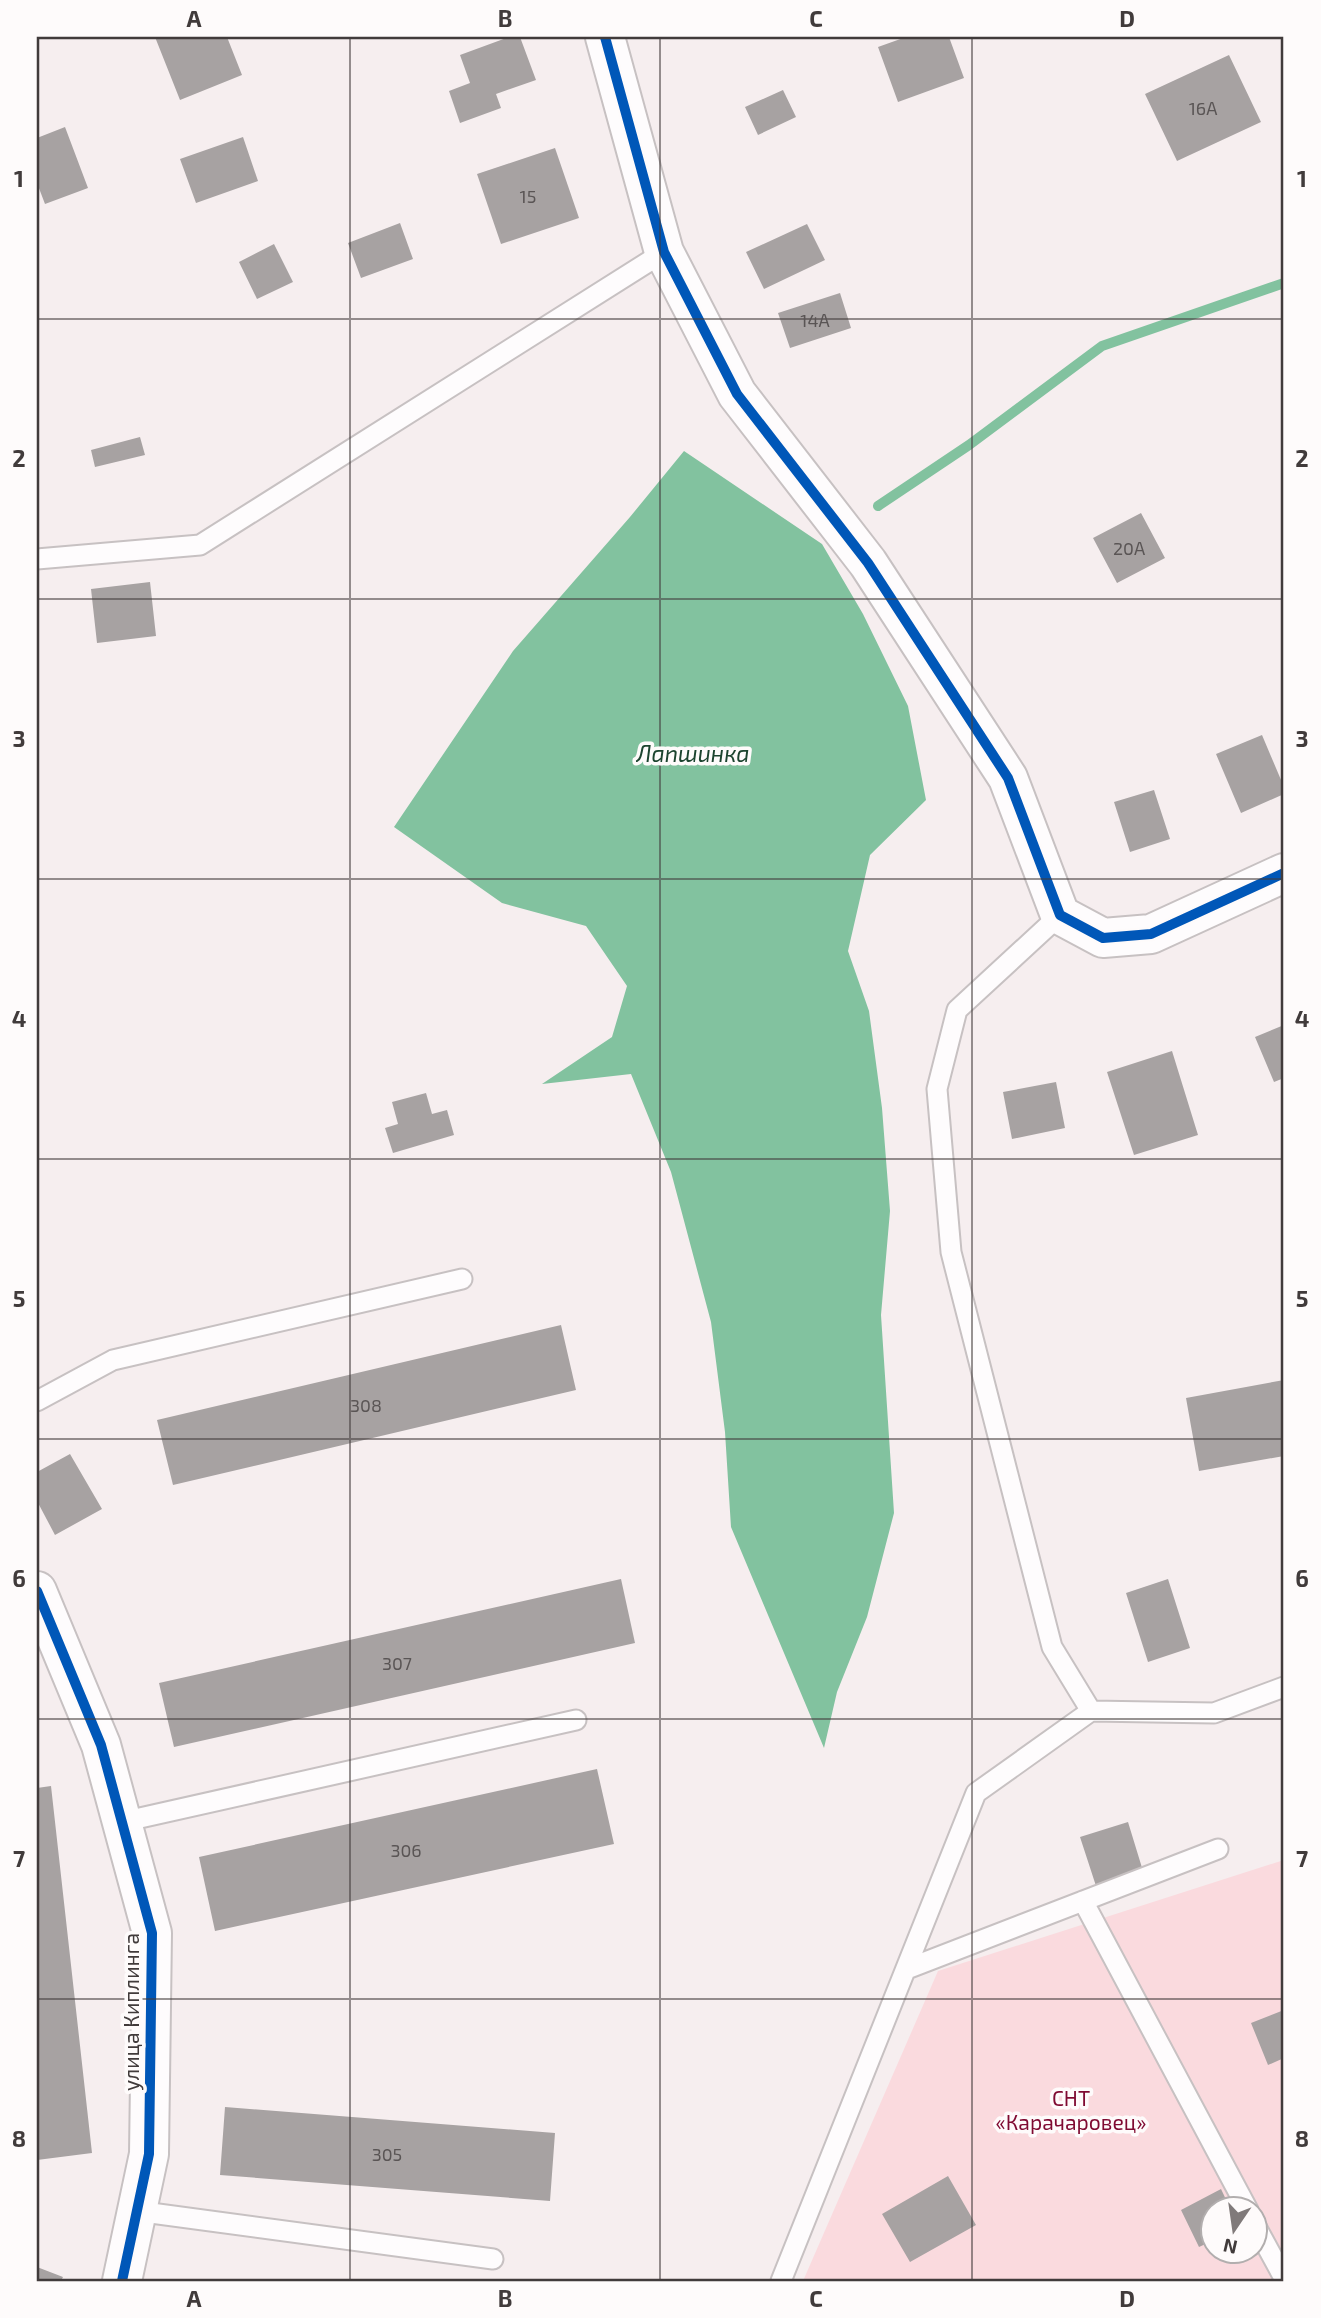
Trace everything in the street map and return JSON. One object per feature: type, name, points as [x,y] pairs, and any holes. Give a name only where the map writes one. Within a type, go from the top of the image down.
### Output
[{"type":"street","points":[[605,37],[664,252],[737,394],[868,563],[1008,778],[1060,915],[1104,938],[1151,934],[1284,873]]},
{"type":"street","name":"улица Киплинга","points":[[37,1591],[101,1745],[152,1933],[149,2154],[121,2281]]},
{"type":"lane","points":[[37,559],[200,545],[664,252]]},
{"type":"lane","points":[[1060,915],[957,1010],[937,1089],[951,1252],[1052,1647],[1091,1711]]},
{"type":"lane","points":[[37,1401],[113,1360],[461,1279]]},
{"type":"lane","points":[[781,2281],[976,1793],[1091,1711],[1214,1713],[1284,1687]]},
{"type":"lane","points":[[122,1822],[576,1720]]},
{"type":"lane","points":[[907,1969],[1218,1849]]},
{"type":"lane","points":[[1083,1901],[1241,2196]]},
{"type":"lane","points":[[136,2211],[494,2259]]},
{"type":"lane","points":[[1268,2247],[1284,2278]]},
{"type":"green space","name":"СНТ «Карачаровец»","points":[[1284,1860],[1284,2281],[803,2281],[938,1971]]},
{"type":"water","name":"Лапшинка","points":[[684,451],[822,544],[863,614],[908,706],[926,800],[870,855],[848,951],[869,1011],[882,1108],[890,1211],[881,1315],[894,1513],[867,1617],[837,1692],[824,1748],[731,1527],[725,1432],[711,1322],[671,1172],[631,1074],[542,1084],[612,1037],[627,986],[586,926],[502,903],[394,827],[513,651]]},
{"type":"building","points":[[155,37],[227,37],[242,75],[180,100]]},
{"type":"building","points":[[509,37],[520,37],[536,80],[496,94],[501,108],[460,123],[449,91],[470,83],[460,55]]},
{"type":"building","points":[[906,37],[949,37],[964,78],[898,102],[878,47]]},
{"type":"building","points":[[1229,55],[1261,122],[1177,161],[1145,94]]},
{"type":"building","points":[[783,90],[796,117],[758,135],[745,107]]},
{"type":"building","points":[[65,127],[88,188],[45,204],[37,183],[37,138]]},
{"type":"building","points":[[243,137],[258,181],[196,203],[180,159]]},
{"type":"building","points":[[555,148],[579,218],[501,244],[477,174]]},
{"type":"building","points":[[400,223],[413,259],[361,278],[348,243]]},
{"type":"building","points":[[807,224],[825,260],[764,289],[746,252]]},
{"type":"building","points":[[274,244],[293,282],[257,299],[239,262]]},
{"type":"building","points":[[840,293],[851,328],[790,348],[778,313]]},
{"type":"building","points":[[140,437],[145,455],[95,467],[91,450]]},
{"type":"building","points":[[1141,513],[1165,558],[1117,583],[1093,538]]},
{"type":"building","points":[[150,582],[156,636],[97,643],[91,589]]},
{"type":"building","points":[[1262,735],[1284,787],[1284,794],[1241,813],[1216,754]]},
{"type":"building","points":[[1154,790],[1170,839],[1130,852],[1114,802]]},
{"type":"building","points":[[1284,1025],[1284,1078],[1274,1082],[1255,1037]]},
{"type":"building","points":[[1172,1051],[1198,1135],[1134,1155],[1107,1072]]},
{"type":"building","points":[[1056,1082],[1065,1128],[1012,1139],[1003,1092]]},
{"type":"building","points":[[426,1093],[432,1114],[447,1110],[454,1135],[393,1153],[385,1128],[398,1124],[392,1102]]},
{"type":"building","points":[[561,1325],[576,1390],[173,1485],[157,1420]]},
{"type":"building","points":[[1284,1380],[1284,1456],[1199,1471],[1186,1398]]},
{"type":"building","points":[[70,1454],[102,1509],[55,1535],[37,1501],[37,1472]]},
{"type":"building","points":[[621,1579],[635,1643],[174,1747],[159,1683]]},
{"type":"building","points":[[1168,1579],[1190,1648],[1148,1662],[1126,1593]]},
{"type":"building","points":[[597,1769],[614,1844],[215,1931],[199,1857]]},
{"type":"building","points":[[51,1786],[92,2153],[37,2160],[37,1788]]},
{"type":"building","points":[[1128,1822],[1143,1871],[1096,1886],[1080,1837]]},
{"type":"building","points":[[1284,2010],[1284,2058],[1268,2065],[1251,2023]]},
{"type":"building","points":[[225,2107],[555,2133],[550,2201],[220,2175]]},
{"type":"building","points":[[948,2176],[976,2225],[910,2262],[882,2214]]},
{"type":"building","points":[[1221,2189],[1224,2196],[1208,2196]]},
{"type":"building","points":[[1198,2201],[1198,2245],[1181,2210]]},
{"type":"building","points":[[37,2267],[63,2277],[61,2281],[37,2281]]},
{"type":"waterway","points":[[878,506],[969,445],[1102,346],[1284,283]]},
{"type":"cycle path","points":[[605,37],[664,252],[737,394],[868,563],[1008,778],[1060,915],[1103,938],[1151,934],[1284,873]]},
{"type":"cycle path","points":[[37,1591],[101,1745],[152,1933],[149,2154],[122,2281]]}]
